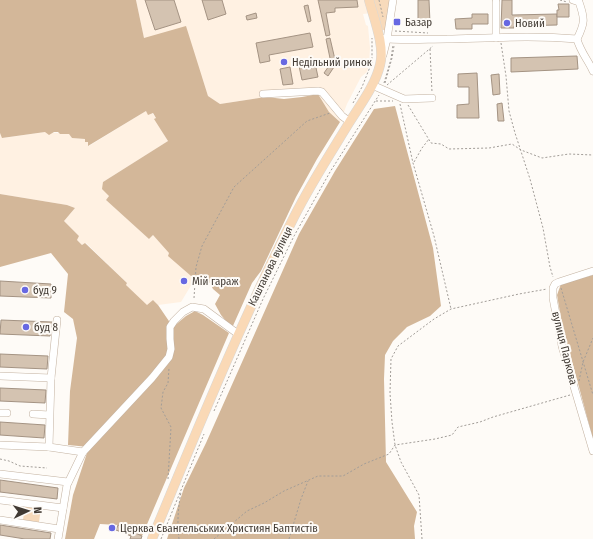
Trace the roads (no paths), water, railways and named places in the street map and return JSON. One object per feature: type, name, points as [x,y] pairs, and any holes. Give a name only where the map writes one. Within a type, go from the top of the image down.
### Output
[{"type":"main road","name":"Каштанова вулиця","points":[[152,539],[202,416],[238,334],[294,216],[316,175],[372,85],[379,69],[385,38],[369,0]]},
{"type":"street","points":[[393,0],[389,30],[385,38],[441,39],[544,36],[577,39]]},
{"type":"street","points":[[496,2],[498,38]]},
{"type":"street","points":[[571,2],[579,2],[584,15],[582,29],[577,39],[578,45],[590,62],[593,71]]},
{"type":"street","points":[[372,85],[402,100],[432,98]]},
{"type":"street","points":[[263,94],[322,92],[338,111],[350,122]]},
{"type":"street","name":"вулиця Паркова","points":[[593,271],[556,284],[553,298],[562,346],[593,451]]},
{"type":"street","points":[[58,539],[68,482],[83,452],[169,358],[171,349],[170,327],[174,320],[182,312],[192,307],[204,309],[238,334]]},
{"type":"street","points":[[49,448],[51,378],[57,320]]},
{"type":"street","points":[[0,376],[51,378]]},
{"type":"street","points":[[33,414],[49,414]]},
{"type":"street","points":[[0,445],[83,452]]},
{"type":"street","points":[[0,474],[68,482]]},
{"type":"street","points":[[0,500],[63,508]]},
{"type":"street","points":[[0,520],[59,529]]},
{"type":"place","name":"Базар","points":[[397,22]]},
{"type":"place","name":"Новий","points":[[507,23]]},
{"type":"place","name":"Недільний ринок","points":[[284,62]]},
{"type":"place","name":"Мій гараж","points":[[184,281]]},
{"type":"place","name":"буд 9","points":[[25,290]]},
{"type":"place","name":"буд 8","points":[[26,327]]},
{"type":"place","name":"Церква Євангельських Християн Баптистів","points":[[112,528]]}]
